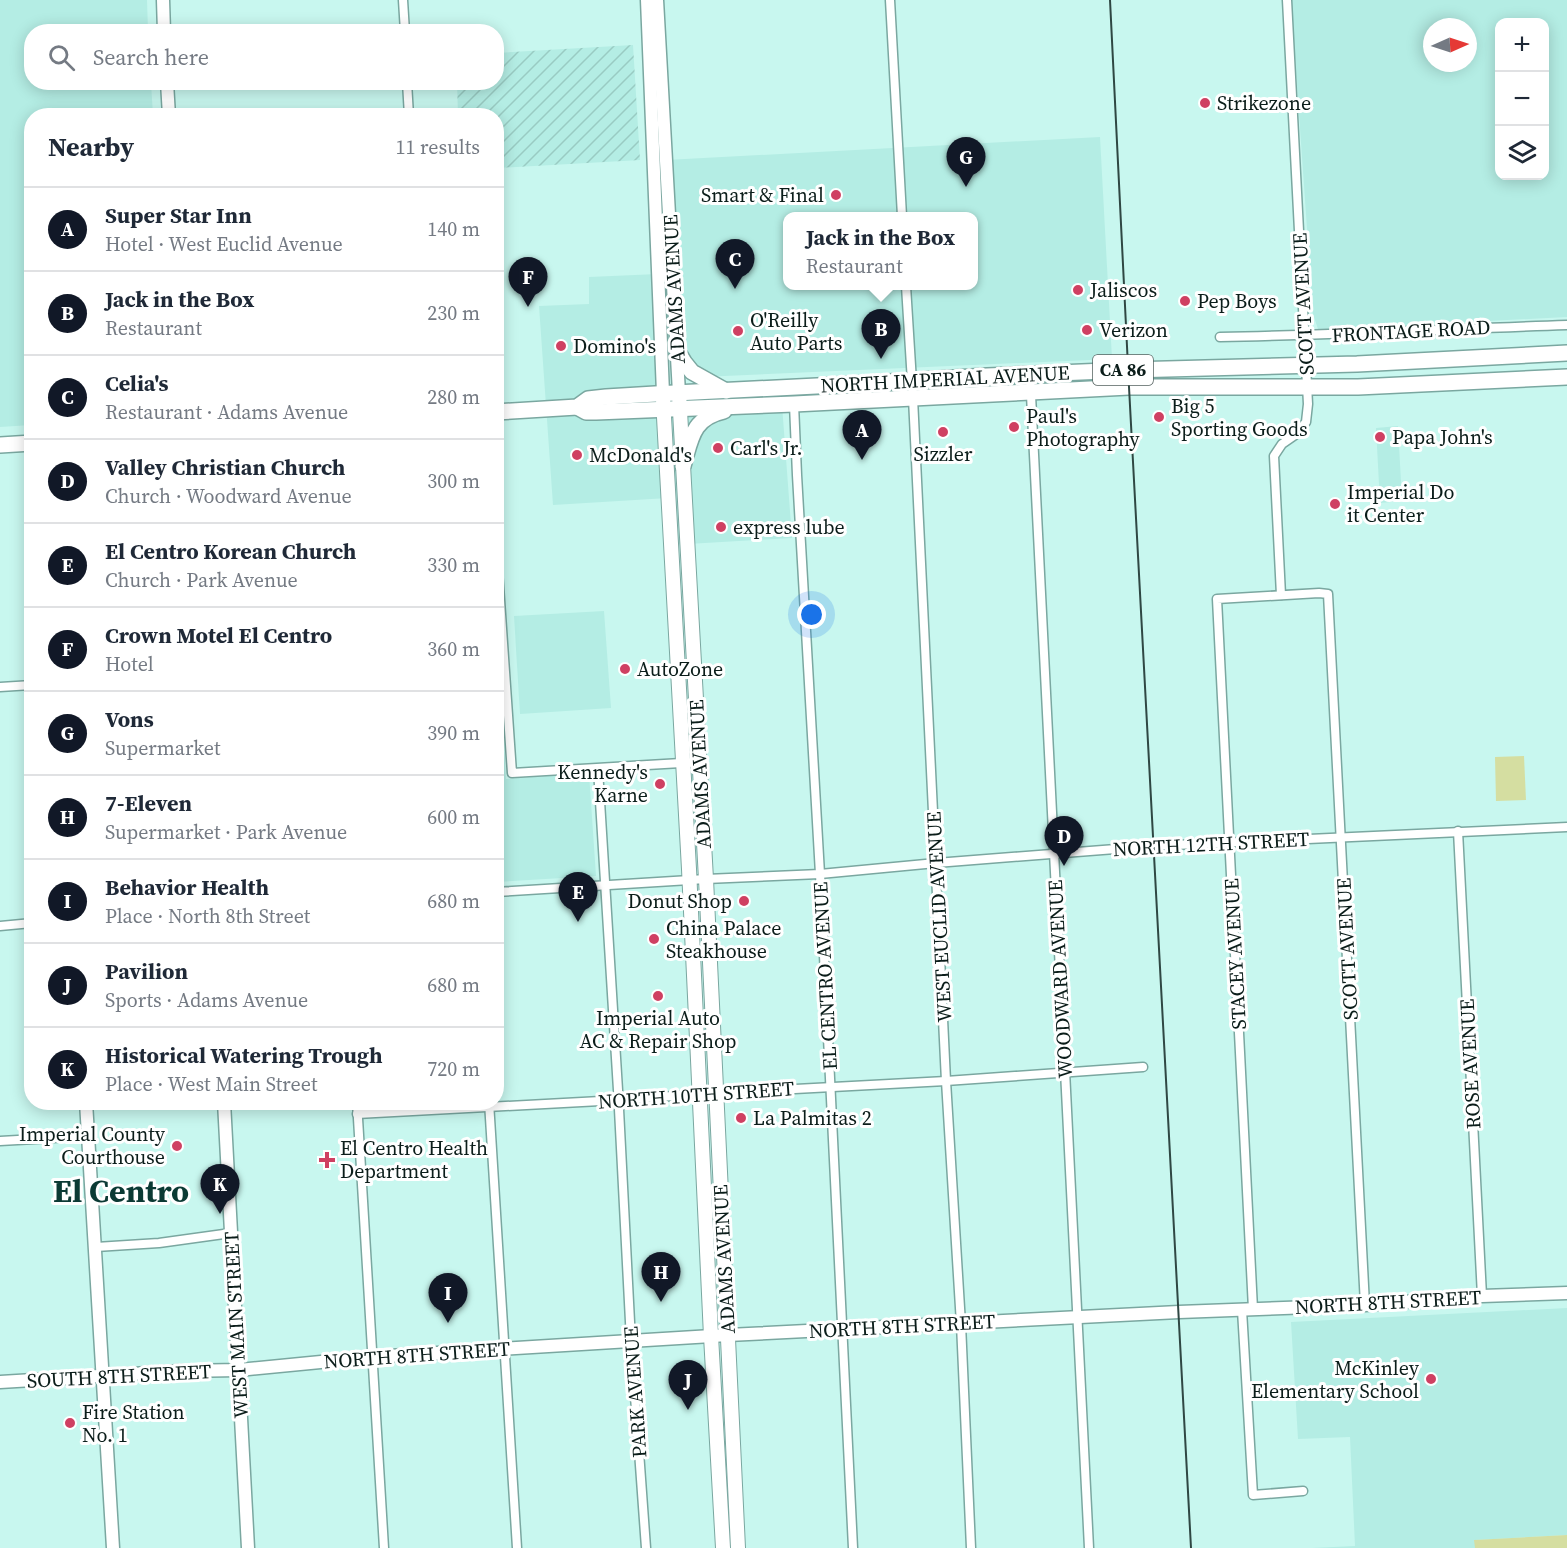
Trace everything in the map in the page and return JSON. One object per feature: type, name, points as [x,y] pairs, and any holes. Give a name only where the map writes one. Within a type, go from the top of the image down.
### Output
[{"type":"highway","points":[[677,350],[692,372],[726,391]]},
{"type":"highway","name":"NORTH IMPERIAL AVENUE","points":[[504,412],[577,407],[588,399],[663,393],[987,376],[1306,366],[1567,353]]},
{"type":"highway","name":"NORTH IMPERIAL AVENUE","points":[[577,407],[586,412],[760,406],[1129,387],[1358,387],[1567,377]]},
{"type":"highway","name":"CA 86","points":[[683,466],[691,437],[696,427],[704,420],[715,413],[760,406]]},
{"type":"highway","points":[[0,445],[24,444]]},
{"type":"main road","name":"ADAMS AVENUE","points":[[663,393],[723,1548]]},
{"type":"main road","name":"ADAMS AVENUE","points":[[679,393],[706,879],[738,1548]]},
{"type":"street","points":[[163,0],[164,24]]},
{"type":"street","points":[[403,0],[404,24]]},
{"type":"street","name":"ADAMS AVENUE","points":[[647,0],[661,172],[672,257],[679,393]]},
{"type":"street","name":"ADAMS AVENUE","points":[[657,0],[661,172],[654,188],[663,393]]},
{"type":"street","points":[[890,0],[902,212]]},
{"type":"street","name":"SCOTT AVENUE","points":[[1287,0],[1308,404],[1306,422],[1282,444],[1274,456],[1281,595],[1319,592],[1328,594],[1365,1305]]},
{"type":"street","points":[[167,90],[169,108]]},
{"type":"street","points":[[407,90],[409,108]]},
{"type":"street","points":[[654,188],[660,194],[662,204],[665,248],[672,257]]},
{"type":"street","name":"WEST EUCLID AVENUE","points":[[906,290],[971,1548]]},
{"type":"street","name":"FRONTAGE ROAD","points":[[1220,337],[1305,336],[1567,325]]},
{"type":"street","name":"WOODWARD AVENUE","points":[[1030,375],[1089,1548]]},
{"type":"street","name":"EL CENTRO AVENUE","points":[[794,404],[853,1548]]},
{"type":"street","name":"STACEY AVENUE","points":[[1281,595],[1217,599],[1229,842],[1253,1495],[1303,1491]]},
{"type":"street","points":[[504,681],[512,773],[699,762]]},
{"type":"street","points":[[0,687],[24,686]]},
{"type":"street","name":"PARK AVENUE","points":[[598,769],[619,1100],[631,1341],[646,1548]]},
{"type":"street","name":"NORTH 12TH STREET","points":[[504,891],[820,874],[936,863],[1229,842],[1567,827]]},
{"type":"street","name":"ROSE AVENUE","points":[[1458,831],[1482,1296]]},
{"type":"street","points":[[0,926],[24,924]]},
{"type":"street","name":"NORTH 10TH STREET","points":[[504,1104],[619,1100],[1143,1067]]},
{"type":"street","points":[[86,1110],[113,1548]]},
{"type":"street","name":"WEST MAIN STREET","points":[[224,1110],[248,1548]]},
{"type":"street","points":[[357,1110],[384,1548]]},
{"type":"street","name":"NORTH 10TH STREET","points":[[357,1114],[416,1110]]},
{"type":"street","points":[[489,1110],[517,1548]]},
{"type":"street","points":[[0,1142],[88,1136]]},
{"type":"street","points":[[96,1246],[159,1243],[231,1233]]},
{"type":"street","name":"NORTH 8TH STREET","points":[[238,1370],[372,1357],[728,1335],[1365,1305],[1482,1296],[1567,1293]]},
{"type":"street","name":"SOUTH 8TH STREET","points":[[0,1382],[181,1371],[238,1370]]},
{"type":"shaded area","points":[[0,0],[147,0],[148,24],[24,24],[24,90],[151,90],[153,108],[24,108],[24,425],[0,427]]},
{"type":"shaded area","points":[[1291,0],[1567,0],[1567,317],[1327,333],[1318,329],[1313,314]]},
{"type":"shaded area","points":[[633,45],[640,160],[504,168],[504,108],[458,108],[457,90],[504,90],[504,53]]},
{"type":"shaded area","points":[[1100,137],[1112,359],[679,378],[666,160]]},
{"type":"shaded area","points":[[658,274],[663,409],[782,405],[792,538],[671,545],[668,498],[553,505],[539,306],[589,304],[589,277]]},
{"type":"shaded area","points":[[1398,426],[1402,501],[1380,503],[1376,428]]},
{"type":"shaded area","points":[[604,611],[611,708],[520,714],[514,616]]},
{"type":"shaded area","points":[[504,749],[506,779],[589,773],[596,876],[504,882]]},
{"type":"shaded area","name":"McKinley Elementary School","points":[[1567,1308],[1567,1535],[1475,1540],[1475,1548],[1312,1548],[1355,1546],[1350,1437],[1298,1439],[1291,1322]]},
{"type":"green space","points":[[1524,756],[1526,800],[1496,801],[1495,757]]},
{"type":"green space","points":[[1567,1535],[1567,1548],[1475,1548],[1474,1540]]},
{"type":"railway","points":[[1110,0],[1191,1548]]},
{"type":"place","name":"Strikezone","points":[[1205,103]]},
{"type":"place","name":"Vons","points":[[966,187]]},
{"type":"place","name":"Smart & Final","points":[[836,195]]},
{"type":"place","name":"Celia's","points":[[735,289]]},
{"type":"place","name":"Jaliscos","points":[[1078,290]]},
{"type":"place","name":"Pep Boys","points":[[1185,301]]},
{"type":"place","name":"Crown Motel El Centro","points":[[528,307]]},
{"type":"place","name":"Verizon","points":[[1087,330]]},
{"type":"place","name":"O'Reilly Auto Parts","points":[[738,331]]},
{"type":"place","name":"Domino's","points":[[561,346]]},
{"type":"place","name":"Jack in the Box","points":[[881,359]]},
{"type":"place","name":"Big 5 Sporting Goods","points":[[1159,417]]},
{"type":"place","name":"Paul's Photography","points":[[1014,427]]},
{"type":"place","name":"Sizzler","points":[[943,432]]},
{"type":"place","name":"Papa John's","points":[[1380,437]]},
{"type":"place","name":"Carl's Jr.","points":[[718,448]]},
{"type":"place","name":"McDonald's","points":[[577,455]]},
{"type":"place","name":"Super Star Inn","points":[[862,460]]},
{"type":"place","name":"Imperial Do it Center","points":[[1335,504]]},
{"type":"place","name":"express lube","points":[[721,527]]},
{"type":"place","name":"AutoZone","points":[[625,669]]},
{"type":"place","name":"Kennedy's Karne","points":[[660,784]]},
{"type":"place","name":"Valley Christian Church","points":[[1064,866]]},
{"type":"place","name":"Donut Shop","points":[[744,901]]},
{"type":"place","name":"El Centro Korean Church","points":[[578,922]]},
{"type":"place","name":"China Palace Steakhouse","points":[[654,939]]},
{"type":"place","name":"Imperial Auto AC & Repair Shop","points":[[658,996]]},
{"type":"place","name":"La Palmitas 2","points":[[741,1118]]},
{"type":"place","name":"Imperial County Courthouse","points":[[177,1146]]},
{"type":"place","name":"El Centro Health Department","points":[[327,1160]]},
{"type":"place","name":"Historical Watering Trough","points":[[220,1214]]},
{"type":"place","name":"7-Eleven","points":[[661,1302]]},
{"type":"place","name":"Behavior Health","points":[[448,1323]]},
{"type":"place","name":"McKinley Elementary School","points":[[1431,1379]]},
{"type":"place","name":"Pavilion","points":[[688,1410]]},
{"type":"place","name":"Fire Station No. 1","points":[[70,1423]]},
{"type":"district","name":"El Centro","points":[[121,1191]]}]
